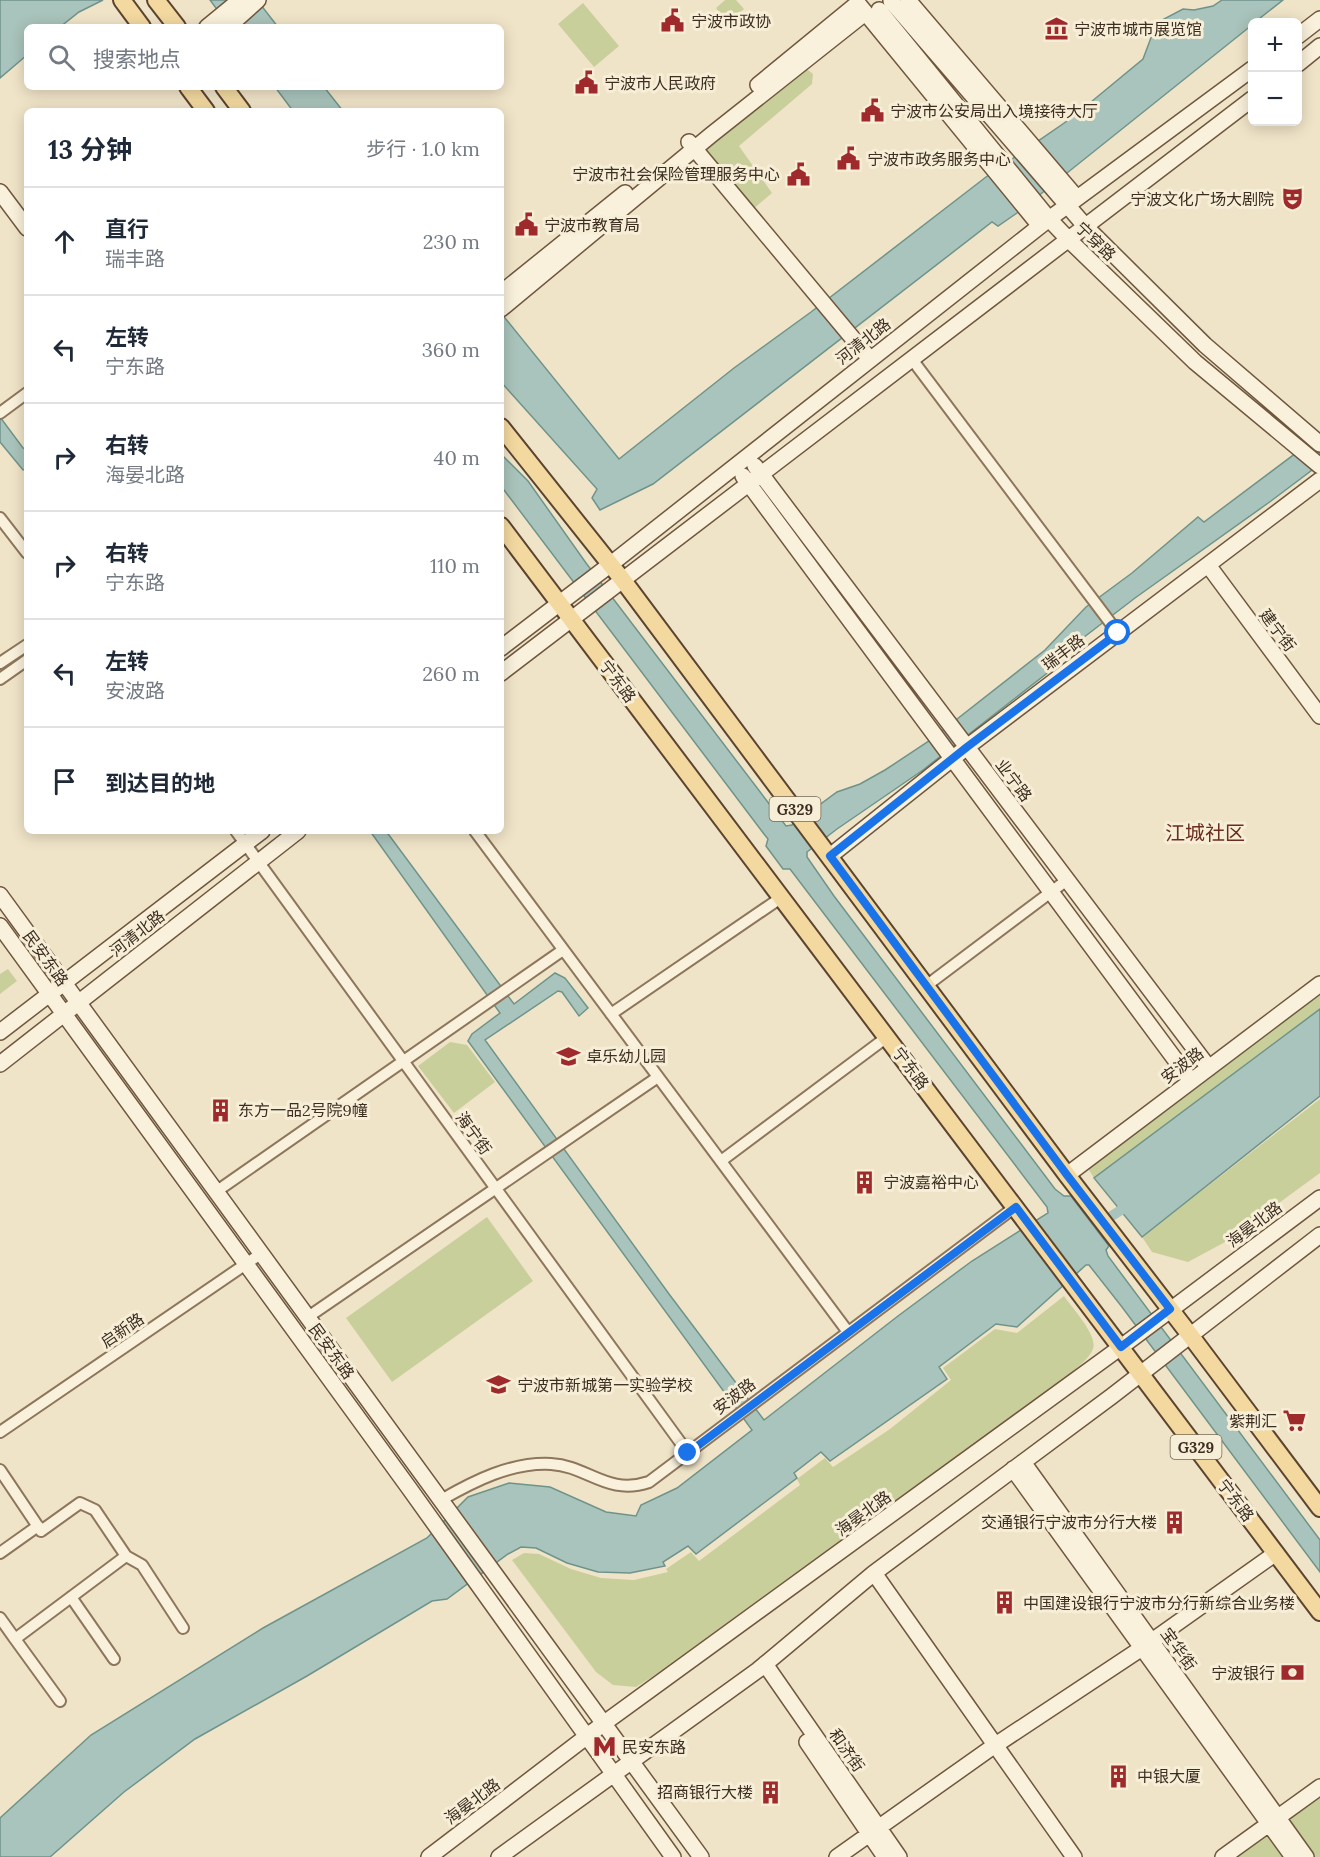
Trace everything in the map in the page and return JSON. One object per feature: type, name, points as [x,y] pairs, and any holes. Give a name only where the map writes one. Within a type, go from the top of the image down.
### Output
[{"type":"main road","points":[[122,0],[140,24]]},
{"type":"main road","points":[[156,0],[175,24]]},
{"type":"main road","points":[[211,24],[240,0]]},
{"type":"main road","points":[[231,24],[258,0]]},
{"type":"main road","points":[[908,0],[1019,141]]},
{"type":"main road","points":[[504,291],[871,5]]},
{"type":"main road","name":"宁穿路","points":[[871,5],[1019,141],[1072,202],[1086,227],[1205,345],[1320,444]]},
{"type":"main road","name":"宁穿路","points":[[871,5],[1044,222],[1069,240],[1195,362],[1320,466]]},
{"type":"main road","points":[[1302,33],[1320,19]]},
{"type":"main road","points":[[1302,61],[1320,46]]},
{"type":"main road","name":"河清北路","points":[[504,646],[1044,222],[1248,72]]},
{"type":"main road","points":[[190,90],[204,108]]},
{"type":"main road","points":[[226,90],[240,108]]},
{"type":"main road","points":[[504,671],[1248,102]]},
{"type":"main road","points":[[504,306],[688,147]]},
{"type":"main road","points":[[688,147],[867,361]]},
{"type":"main road","points":[[0,192],[24,224]]},
{"type":"main road","name":"G329","points":[[504,431],[611,564],[1067,1175],[1320,1508]]},
{"type":"main road","name":"业宁路","points":[[742,461],[952,759],[1191,1081]]},
{"type":"main road","name":"业宁路","points":[[754,478],[967,747],[1209,1068]]},
{"type":"main road","name":"瑞丰路","points":[[830,856],[967,747],[1320,480]]},
{"type":"main road","name":"宁东路","points":[[504,530],[1320,1612]]},
{"type":"main road","name":"建宁街","points":[[1208,565],[1320,716]]},
{"type":"main road","name":"河清北路","points":[[0,1032],[258,834]]},
{"type":"main road","name":"河清北路","points":[[0,1064],[294,834]]},
{"type":"main road","name":"民安东路","points":[[0,895],[701,1857]]},
{"type":"main road","name":"民安东路","points":[[0,926],[470,1572],[673,1857]]},
{"type":"main road","name":"安波路","points":[[1067,1175],[1320,984]]},
{"type":"main road","name":"海晏北路","points":[[429,1857],[603,1724],[1121,1347],[1320,1198]]},
{"type":"main road","points":[[499,1857],[762,1667],[874,1573],[1140,1374],[1320,1235]]},
{"type":"main road","name":"宝华街","points":[[1018,1466],[1274,1821],[1306,1857]]},
{"type":"main road","points":[[837,1857],[996,1746],[1147,1645],[1276,1553]]},
{"type":"main road","points":[[874,1573],[1074,1857]]},
{"type":"main road","name":"和济街","points":[[762,1667],[874,1830],[899,1857]]},
{"type":"main road","points":[[1223,1857],[1320,1787]]},
{"type":"main road","name":"宝华街","points":[[1274,1821],[1293,1857]]},
{"type":"main road","name":"和济街","points":[[874,1830],[885,1857]]},
{"type":"street","points":[[912,358],[1118,633]]},
{"type":"street","points":[[0,413],[24,395]]},
{"type":"street","points":[[0,518],[24,549]]},
{"type":"street","points":[[0,663],[24,647]]},
{"type":"street","points":[[0,679],[24,662]]},
{"type":"street","name":"海宁街","points":[[238,834],[688,1453]]},
{"type":"street","points":[[477,834],[848,1332]]},
{"type":"street","points":[[926,986],[1068,880]]},
{"type":"street","points":[[611,1014],[782,897]]},
{"type":"street","points":[[217,1191],[563,950]]},
{"type":"street","points":[[721,1161],[887,1037]]},
{"type":"street","points":[[308,1317],[658,1077]]},
{"type":"street","name":"安波路","points":[[441,1500],[487,1476],[511,1469],[550,1464],[625,1487],[650,1482],[1016,1207]]},
{"type":"street","name":"启新路","points":[[0,1432],[262,1253]]},
{"type":"street","points":[[0,1470],[41,1531],[80,1503],[95,1510],[126,1556],[142,1565],[183,1628]]},
{"type":"street","points":[[0,1553],[38,1526]]},
{"type":"street","points":[[15,1639],[126,1556]]},
{"type":"street","points":[[72,1597],[114,1659]]},
{"type":"street","points":[[0,1618],[60,1701]]},
{"type":"green space","points":[[725,0],[736,0],[744,9],[728,23],[716,8]]},
{"type":"green space","points":[[583,3],[619,46],[594,67],[558,24]]},
{"type":"green space","points":[[808,70],[813,74],[812,84],[739,146],[772,193],[752,210],[704,150],[796,71]]},
{"type":"green space","points":[[8,969],[17,981],[0,994],[0,974]]},
{"type":"green space","points":[[1320,992],[1320,1009],[1094,1178],[1087,1167]]},
{"type":"green space","points":[[450,1042],[467,1045],[495,1082],[454,1113],[418,1066]]},
{"type":"green space","points":[[1320,1099],[1320,1173],[1227,1241],[1188,1262],[1152,1252],[1142,1237]]},
{"type":"green space","points":[[487,1217],[533,1281],[392,1382],[346,1318]]},
{"type":"green space","points":[[1064,1296],[1088,1329],[1094,1343],[1093,1349],[1083,1363],[812,1564],[636,1687],[613,1685],[596,1672],[512,1560],[524,1553],[539,1554],[571,1569],[601,1578],[634,1580],[668,1572],[666,1569],[691,1552],[699,1561],[800,1485],[797,1479],[825,1458],[833,1467],[890,1429],[951,1380],[943,1368],[995,1329],[1017,1333]]},
{"type":"green space","points":[[1320,1795],[1320,1857],[1236,1857]]},
{"type":"water","points":[[0,0],[103,0],[79,12],[64,24],[24,24],[24,58],[0,78]]},
{"type":"water","points":[[210,0],[257,0],[276,24],[228,24]]},
{"type":"water","points":[[1222,0],[1283,0],[1260,18],[1248,18],[1248,28],[1017,213],[998,226],[992,222],[653,484],[600,510],[592,498],[597,489],[504,385],[504,317],[619,459],[734,368],[811,312],[986,177],[1070,119],[1143,59],[1152,35],[1162,20],[1183,9],[1194,10],[1213,6]]},
{"type":"water","points":[[277,90],[326,90],[341,108],[291,108]]},
{"type":"water","points":[[0,417],[24,448],[24,470],[23,470],[0,442]]},
{"type":"water","points":[[1320,435],[1320,464],[1135,598],[1079,641],[1055,667],[923,770],[837,829],[807,852],[807,857],[1055,1189],[1064,1196],[1071,1196],[1109,1246],[1106,1250],[1108,1256],[1320,1540],[1320,1572],[1122,1307],[1089,1265],[1086,1265],[1017,1327],[996,1324],[939,1367],[947,1379],[830,1461],[821,1452],[794,1473],[797,1478],[696,1554],[688,1546],[663,1562],[665,1566],[630,1573],[598,1572],[567,1563],[536,1548],[521,1547],[447,1599],[432,1601],[307,1676],[195,1739],[124,1792],[50,1857],[0,1857],[0,1818],[91,1735],[263,1628],[427,1538],[468,1497],[509,1483],[550,1487],[606,1512],[636,1516],[641,1505],[677,1488],[752,1430],[468,1041],[472,1034],[500,1013],[372,834],[388,834],[514,1004],[555,973],[565,978],[588,1008],[579,1016],[562,992],[558,991],[485,1040],[669,1294],[764,1420],[972,1261],[1048,1213],[1047,1207],[790,869],[783,869],[766,846],[768,839],[504,490],[504,457],[528,481],[586,563],[786,826],[792,825],[837,792],[860,784],[929,741],[1045,650],[1086,607],[1132,573],[1198,517],[1204,522]]},
{"type":"water","points":[[1320,1009],[1320,1096],[1142,1237],[1094,1178]]},
{"type":"waterway","points":[[1099,1224],[1132,1203]]},
{"type":"place","name":"宁波市政协","points":[[673,21]]},
{"type":"place","name":"宁波市城市展览馆","points":[[1056,29]]},
{"type":"place","name":"宁波市人民政府","points":[[586,83]]},
{"type":"place","name":"宁波市公安局出入境接待大厅","points":[[872,111]]},
{"type":"place","name":"宁波市政务服务中心","points":[[849,159]]},
{"type":"place","name":"宁波市社会保险管理服务中心","points":[[798,174]]},
{"type":"place","name":"宁波文化广场大剧院","points":[[1292,199]]},
{"type":"place","name":"宁波市教育局","points":[[526,225]]},
{"type":"place","name":"卓乐幼儿园","points":[[568,1056]]},
{"type":"place","name":"东方一品2号院9幢","points":[[220,1110]]},
{"type":"place","name":"宁波嘉裕中心","points":[[865,1182]]},
{"type":"place","name":"宁波市新城第一实验学校","points":[[499,1385]]},
{"type":"place","name":"紫荆汇","points":[[1295,1421]]},
{"type":"place","name":"交通银行宁波市分行大楼","points":[[1175,1522]]},
{"type":"place","name":"中国建设银行宁波市分行新综合业务楼","points":[[1005,1603]]},
{"type":"place","name":"宁波银行","points":[[1293,1673]]},
{"type":"place","name":"民安东路","points":[[604,1747]]},
{"type":"place","name":"中银大厦","points":[[1119,1776]]},
{"type":"place","name":"招商银行大楼","points":[[771,1792]]},
{"type":"district","name":"江城社区","points":[[1205,832]]},
{"type":"route","points":[[688,1453],[1016,1207],[1121,1347],[1170,1309],[1067,1175],[830,856],[967,747],[1118,633]]}]
